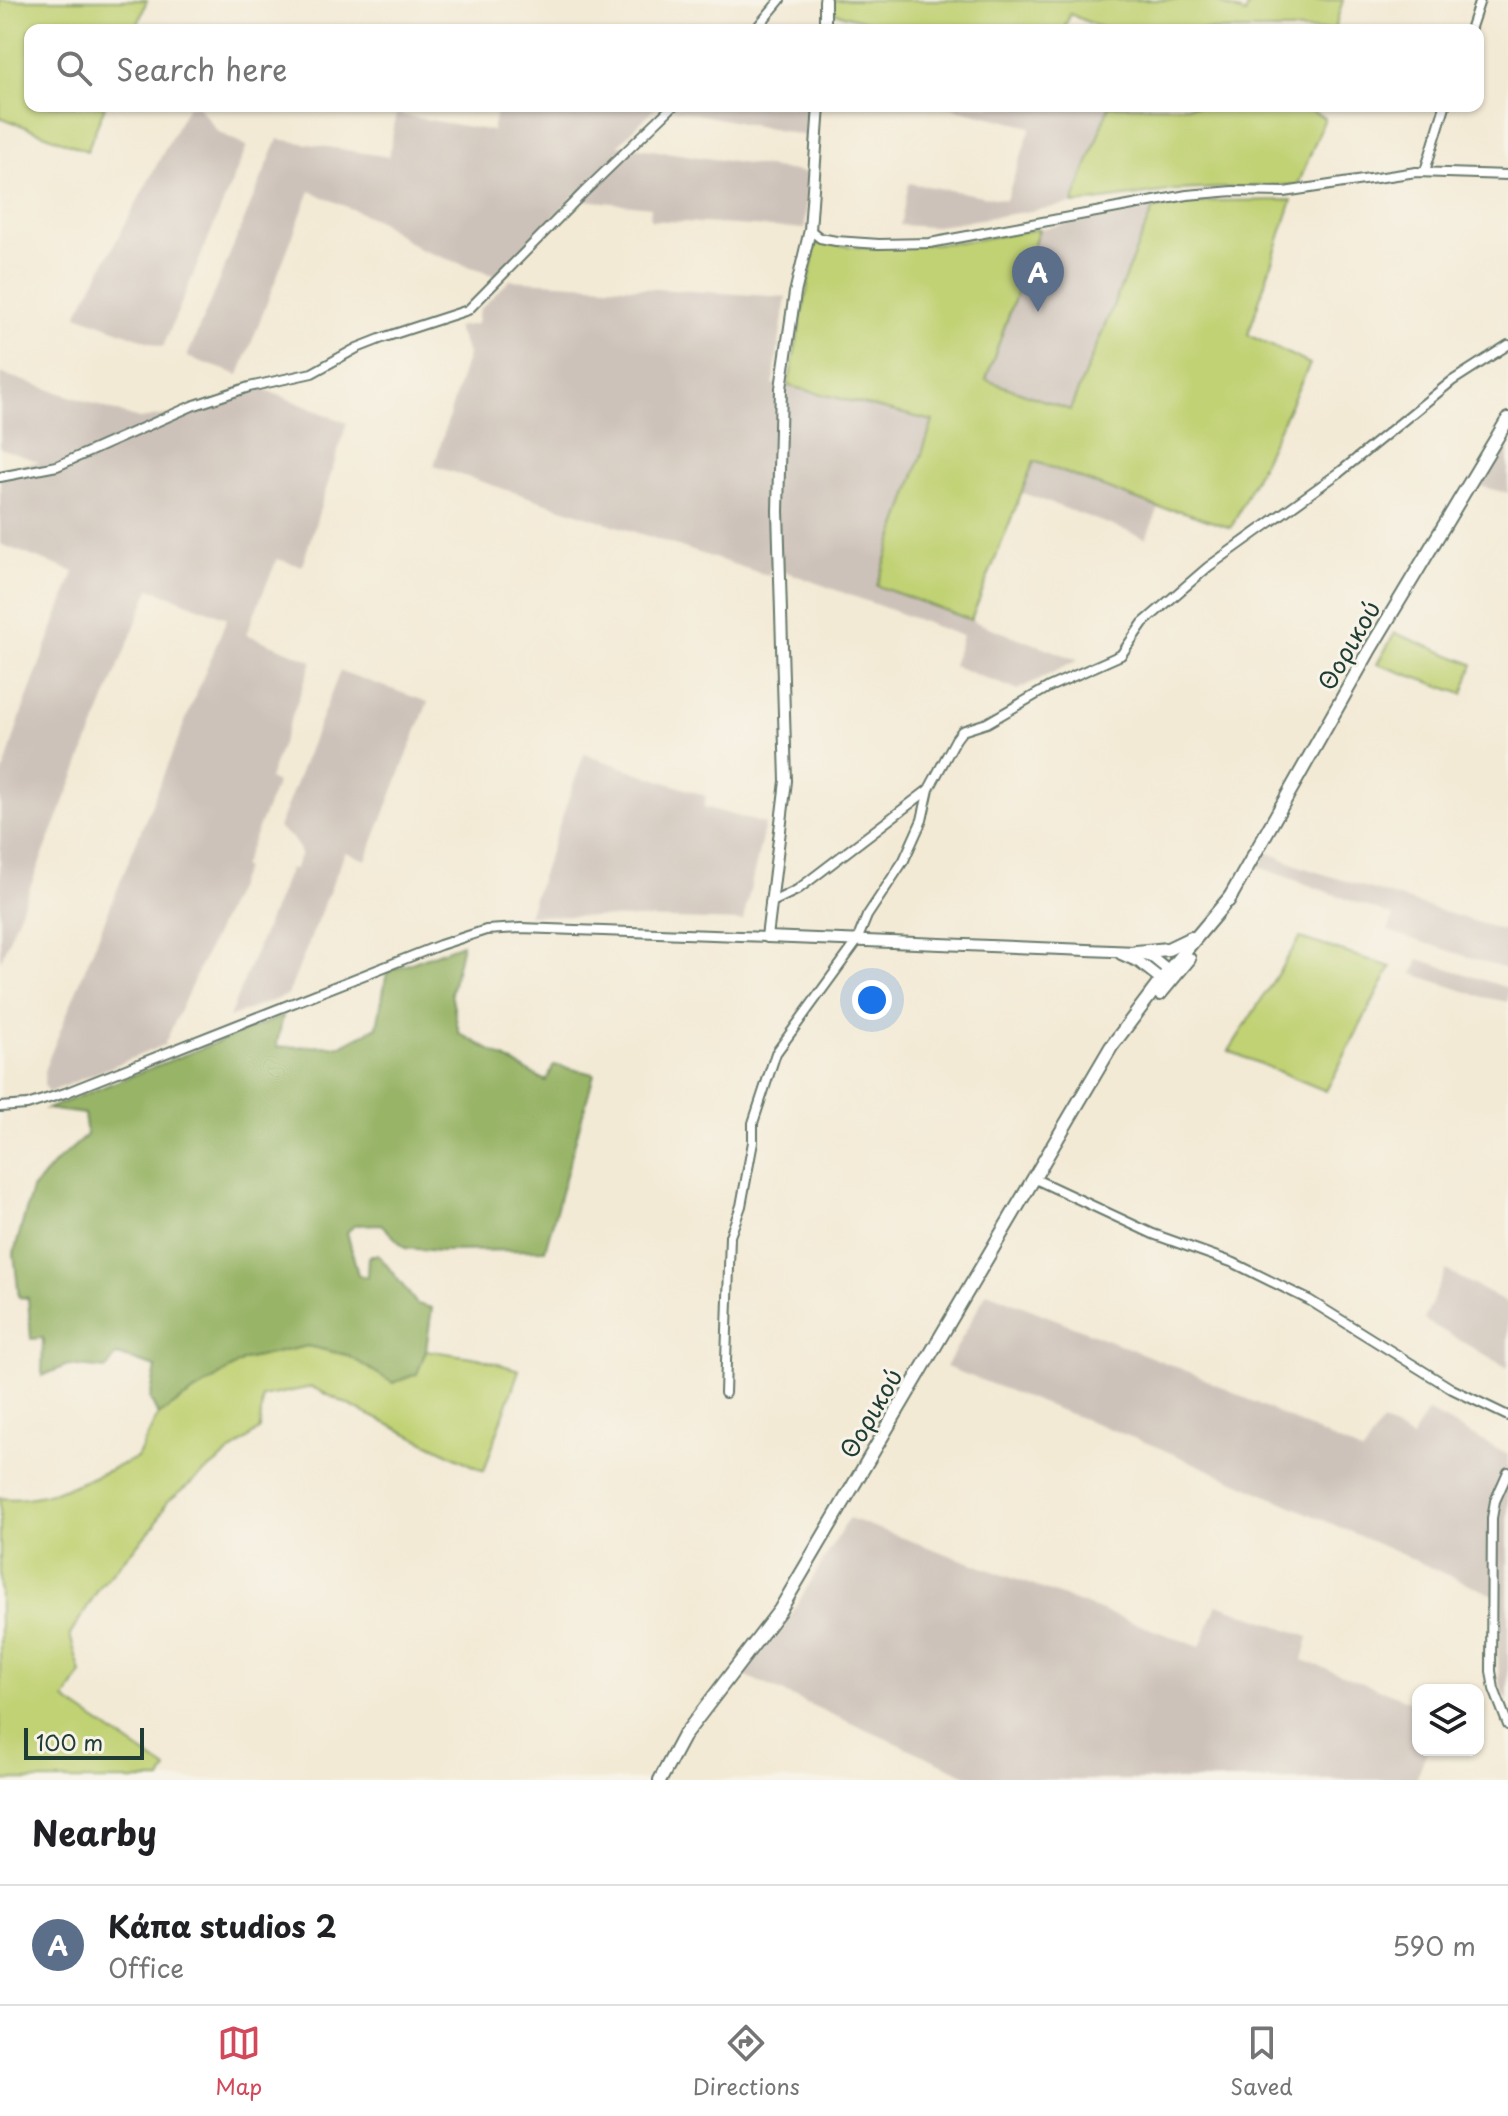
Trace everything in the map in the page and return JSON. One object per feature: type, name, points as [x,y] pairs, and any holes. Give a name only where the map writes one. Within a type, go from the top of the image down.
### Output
[{"type":"main road","name":"Θορικού","points":[[1168,978],[1204,939],[1231,896],[1369,651],[1508,419]]},
{"type":"main road","name":"Θορικού","points":[[660,1780],[683,1737],[780,1610],[1111,1047],[1231,896]]},
{"type":"main road","points":[[1136,952],[1168,949],[1197,934],[1209,923]]},
{"type":"street","points":[[760,24],[780,0]]},
{"type":"street","points":[[825,0],[825,24]]},
{"type":"street","points":[[1472,24],[1480,0]]},
{"type":"street","points":[[0,477],[57,466],[192,406],[249,387],[312,373],[357,348],[468,310],[667,112]]},
{"type":"street","points":[[767,937],[786,781],[778,511],[781,388],[795,293],[810,230],[819,112]]},
{"type":"street","points":[[1425,171],[1443,112]]},
{"type":"street","points":[[810,230],[820,238],[836,241],[930,243],[1187,195],[1233,191],[1284,192],[1425,171],[1508,175]]},
{"type":"street","points":[[725,1393],[730,1236],[741,1206],[753,1142],[753,1123],[776,1053],[856,943],[867,916],[904,860],[922,820],[929,789],[962,731],[987,723],[1049,687],[1121,655],[1143,623],[1208,567],[1340,472],[1452,381],[1508,345]]},
{"type":"street","points":[[770,903],[797,890],[929,789]]},
{"type":"street","points":[[0,1107],[27,1105],[65,1093],[440,945],[486,930],[521,928],[1136,952],[1151,956],[1168,978]]},
{"type":"street","points":[[1111,952],[1139,962],[1168,978]]},
{"type":"street","points":[[1033,1178],[1141,1229],[1234,1263],[1309,1300],[1452,1389],[1508,1416]]},
{"type":"street","points":[[1508,1472],[1495,1501],[1492,1518],[1491,1671],[1494,1689],[1508,1725]]},
{"type":"shaded area","points":[[185,112],[203,112],[218,132],[247,146],[163,347],[77,315]]},
{"type":"shaded area","points":[[496,112],[651,112],[618,145],[808,173],[805,229],[650,220],[651,207],[584,200],[577,192],[498,277],[419,249],[379,221],[310,191],[239,375],[187,357],[278,139],[389,157],[396,114],[492,131]]},
{"type":"shaded area","points":[[688,112],[813,112],[811,137]]},
{"type":"shaded area","points":[[969,112],[1107,112],[1073,204],[931,227],[900,225],[909,183],[1006,200],[1031,127]]},
{"type":"shaded area","points":[[1153,209],[1071,410],[986,381],[1039,229]]},
{"type":"shaded area","points":[[510,280],[786,297],[773,384],[933,421],[877,586],[1078,660],[1017,690],[953,666],[962,636],[770,566],[769,576],[434,466],[468,354],[456,327],[477,324],[479,310]]},
{"type":"shaded area","points":[[0,373],[139,419],[186,412],[261,388],[347,423],[302,566],[277,559],[246,634],[312,661],[269,779],[277,783],[242,867],[245,869],[164,1045],[48,1093],[44,1084],[45,1068],[227,618],[150,588],[0,962],[0,783],[22,712],[74,572],[0,544],[0,468],[39,462],[0,448]]},
{"type":"shaded area","points":[[1508,435],[1508,493],[1479,486]]},
{"type":"shaded area","points":[[1034,461],[1159,508],[1146,538],[1020,492]]},
{"type":"shaded area","points":[[340,671],[428,702],[366,860],[345,852],[288,995],[229,1017],[290,868],[294,870],[300,856],[300,850],[292,838],[278,828]]},
{"type":"shaded area","points":[[584,754],[706,796],[704,807],[765,824],[743,921],[528,915]]},
{"type":"shaded area","points":[[1267,852],[1301,867],[1508,932],[1508,970],[1388,931],[1393,916],[1259,867]]},
{"type":"shaded area","points":[[1419,959],[1508,988],[1508,1002],[1413,974]]},
{"type":"shaded area","points":[[1446,1270],[1508,1304],[1508,1368],[1424,1320]]},
{"type":"shaded area","points":[[987,1292],[1194,1374],[1363,1453],[1382,1422],[1412,1438],[1428,1411],[1508,1455],[1508,1702],[1499,1682],[1496,1596],[1155,1446],[946,1367]]},
{"type":"shaded area","points":[[849,1518],[1200,1647],[1217,1604],[1309,1637],[1303,1660],[1412,1702],[1412,1756],[1425,1756],[1416,1780],[978,1780],[742,1674],[783,1628]]},
{"type":"green space","points":[[0,0],[147,0],[138,24],[24,24],[24,112],[103,112],[87,151],[0,117]]},
{"type":"green space","points":[[828,0],[1213,0],[1245,14],[1251,0],[1343,0],[1336,24],[1092,24],[1070,14],[1066,24],[876,24],[829,11]]},
{"type":"green space","points":[[1107,112],[1313,112],[1325,118],[1298,185],[1176,190],[1073,204]]},
{"type":"green space","points":[[1292,200],[1248,335],[1310,364],[1231,528],[1181,511],[1159,508],[1034,461],[971,620],[877,586],[933,421],[788,386],[816,243],[867,248],[963,242],[1039,229],[986,380],[1070,410],[1153,209],[1215,201]]},
{"type":"green space","points":[[1395,633],[1473,664],[1463,694],[1377,664]]},
{"type":"green space","points":[[1300,938],[1391,967],[1326,1091],[1229,1051]]},
{"type":"green space","points":[[462,944],[451,993],[459,1033],[546,1081],[554,1065],[594,1074],[545,1250],[440,1251],[405,1248],[381,1224],[355,1225],[347,1232],[358,1275],[367,1277],[368,1257],[378,1254],[417,1304],[432,1308],[426,1350],[417,1374],[393,1383],[347,1355],[307,1346],[244,1360],[158,1415],[150,1399],[156,1367],[117,1355],[106,1369],[68,1365],[42,1376],[43,1338],[31,1339],[28,1298],[19,1297],[14,1253],[32,1189],[53,1165],[87,1135],[84,1114],[47,1109],[283,1016],[276,1047],[341,1046],[377,1027],[387,972]]},
{"type":"green space","points":[[307,1346],[347,1355],[393,1383],[417,1374],[426,1350],[478,1358],[519,1370],[484,1471],[312,1387],[262,1397],[260,1429],[167,1502],[155,1525],[101,1585],[70,1635],[81,1673],[65,1700],[167,1769],[161,1780],[0,1780],[0,1498],[35,1497],[87,1480],[137,1458],[158,1415],[244,1360]]},
{"type":"place","name":"Κάπα studios 2","points":[[1038,312]]}]
